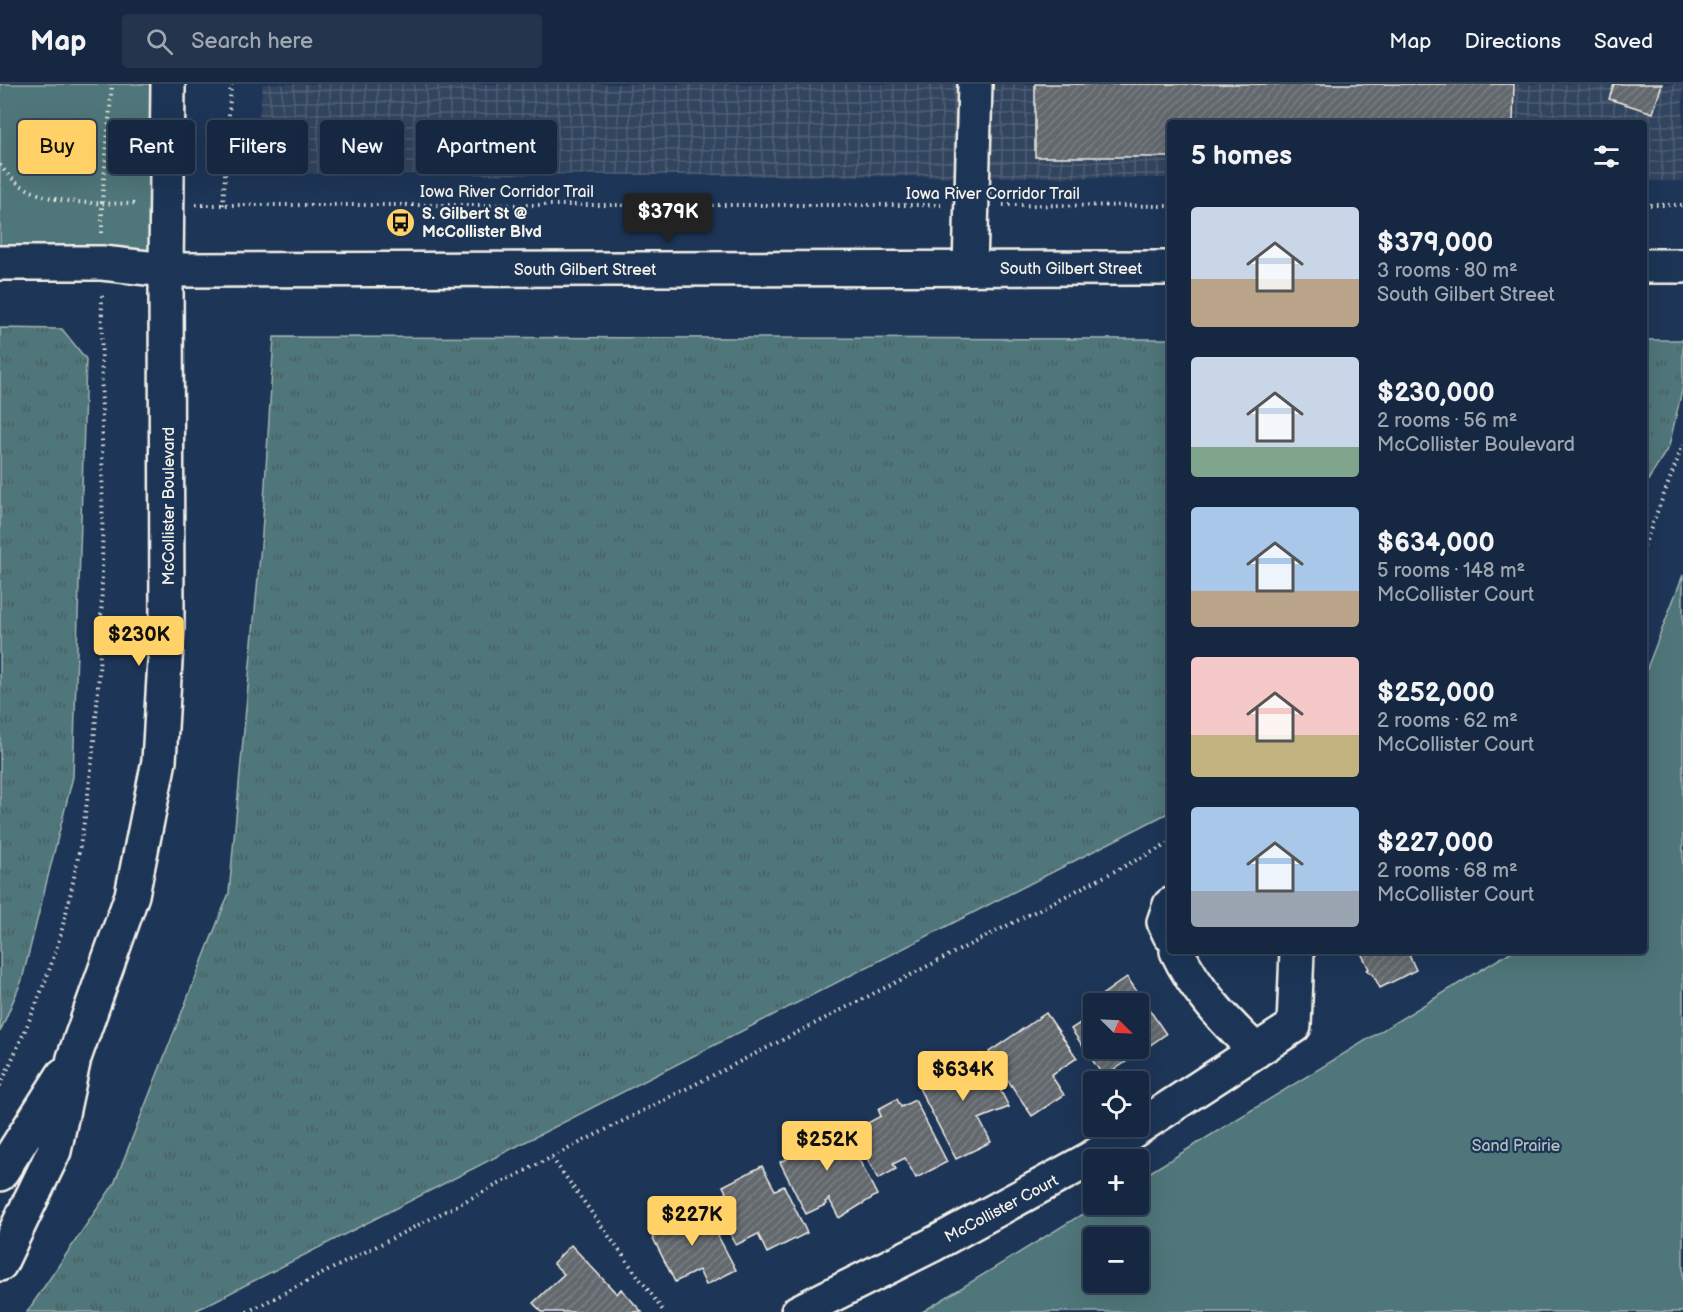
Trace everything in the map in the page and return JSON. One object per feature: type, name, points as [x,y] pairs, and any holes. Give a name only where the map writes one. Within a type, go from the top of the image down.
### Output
[{"type":"street","name":"McCollister Boulevard","points":[[0,1263],[54,1151],[74,1058],[132,895],[159,761],[167,628],[165,205],[168,84]]},
{"type":"street","points":[[970,268],[975,84]]},
{"type":"street","name":"South Gilbert Street","points":[[0,263],[102,263],[166,270],[1167,267]]},
{"type":"street","points":[[1647,266],[1683,266]]},
{"type":"street","points":[[1167,914],[1164,922],[1167,928]]},
{"type":"street","points":[[1178,954],[1184,966],[1224,1020],[1256,1052]]},
{"type":"street","name":"McCollister Court","points":[[798,1312],[932,1245],[1090,1159],[1294,1026],[1297,954]]},
{"type":"street","name":"McCollister Boulevard","points":[[0,1174],[74,1058]]},
{"type":"path","points":[[0,1086],[41,987],[64,923],[94,760],[103,611],[102,202],[112,84]]},
{"type":"path","points":[[223,204],[231,84]]},
{"type":"path","name":"Iowa River Corridor Trail","points":[[0,165],[25,189],[49,199],[165,205],[1167,206]]},
{"type":"path","points":[[1647,205],[1683,205]]},
{"type":"path","points":[[1647,538],[1683,445]]},
{"type":"path","points":[[247,1312],[1167,845]]},
{"type":"path","points":[[552,1158],[664,1312]]},
{"type":"shaded area","points":[[263,84],[1683,84],[1683,181],[1647,181],[1647,120],[1167,120],[1167,178],[436,174],[557,174],[557,120],[416,120],[416,174],[404,174],[404,120],[320,120],[320,173],[308,173],[308,120],[259,120]]},
{"type":"green space","points":[[0,84],[168,84],[168,120],[108,120],[108,174],[167,174],[166,270],[0,263]]},
{"type":"green space","points":[[0,328],[62,329],[86,359],[73,777],[22,980],[0,1032]]},
{"type":"green space","points":[[274,337],[1167,339],[1167,814],[193,1312],[27,1312],[114,1184],[229,893],[262,534]]},
{"type":"green space","points":[[1647,340],[1683,340],[1683,386],[1669,446],[1647,482]]},
{"type":"green space","name":"Sand Prairie","points":[[1683,575],[1683,1312],[922,1312],[1083,1214],[1149,1215],[1149,1173],[1507,954],[1647,954],[1647,668]]},
{"type":"building","points":[[1035,84],[1514,84],[1513,120],[1167,120],[1167,157],[1035,157]]},
{"type":"building","points":[[1614,84],[1662,84],[1653,113],[1609,99]]},
{"type":"building","points":[[1362,954],[1411,954],[1409,955],[1416,970],[1380,988],[1373,974],[1367,970],[1369,969]]},
{"type":"building","points":[[1127,977],[1138,993],[1105,993]]},
{"type":"building","points":[[1149,1009],[1166,1034],[1149,1046]]},
{"type":"building","points":[[1046,1013],[1077,1058],[1051,1075],[1064,1095],[1032,1116],[989,1052]]},
{"type":"building","points":[[1083,1021],[1083,1046],[1071,1029]]},
{"type":"building","points":[[949,1054],[956,1068],[982,1054],[1009,1107],[979,1119],[991,1142],[956,1159],[919,1088],[933,1081],[925,1067]]},
{"type":"building","points":[[1092,1059],[1130,1059],[1113,1071],[1100,1071]]},
{"type":"building","points":[[897,1099],[901,1107],[915,1100],[947,1162],[916,1178],[905,1158],[893,1164],[896,1169],[878,1179],[853,1131],[881,1116],[878,1109]]},
{"type":"building","points":[[811,1123],[819,1140],[843,1128],[877,1195],[839,1218],[829,1199],[825,1202],[827,1204],[806,1214],[780,1162],[796,1154],[787,1136]]},
{"type":"building","points":[[762,1166],[775,1190],[784,1186],[807,1233],[767,1253],[758,1234],[736,1245],[720,1213],[733,1206],[723,1186]]},
{"type":"building","points":[[701,1204],[736,1270],[706,1285],[699,1270],[675,1282],[649,1230]]},
{"type":"building","points":[[571,1245],[617,1294],[621,1289],[642,1312],[542,1312],[533,1303],[564,1274],[553,1263]]},
{"type":"place","name":"S. Gilbert St @ McCollister Blvd","points":[[401,222]]}]
